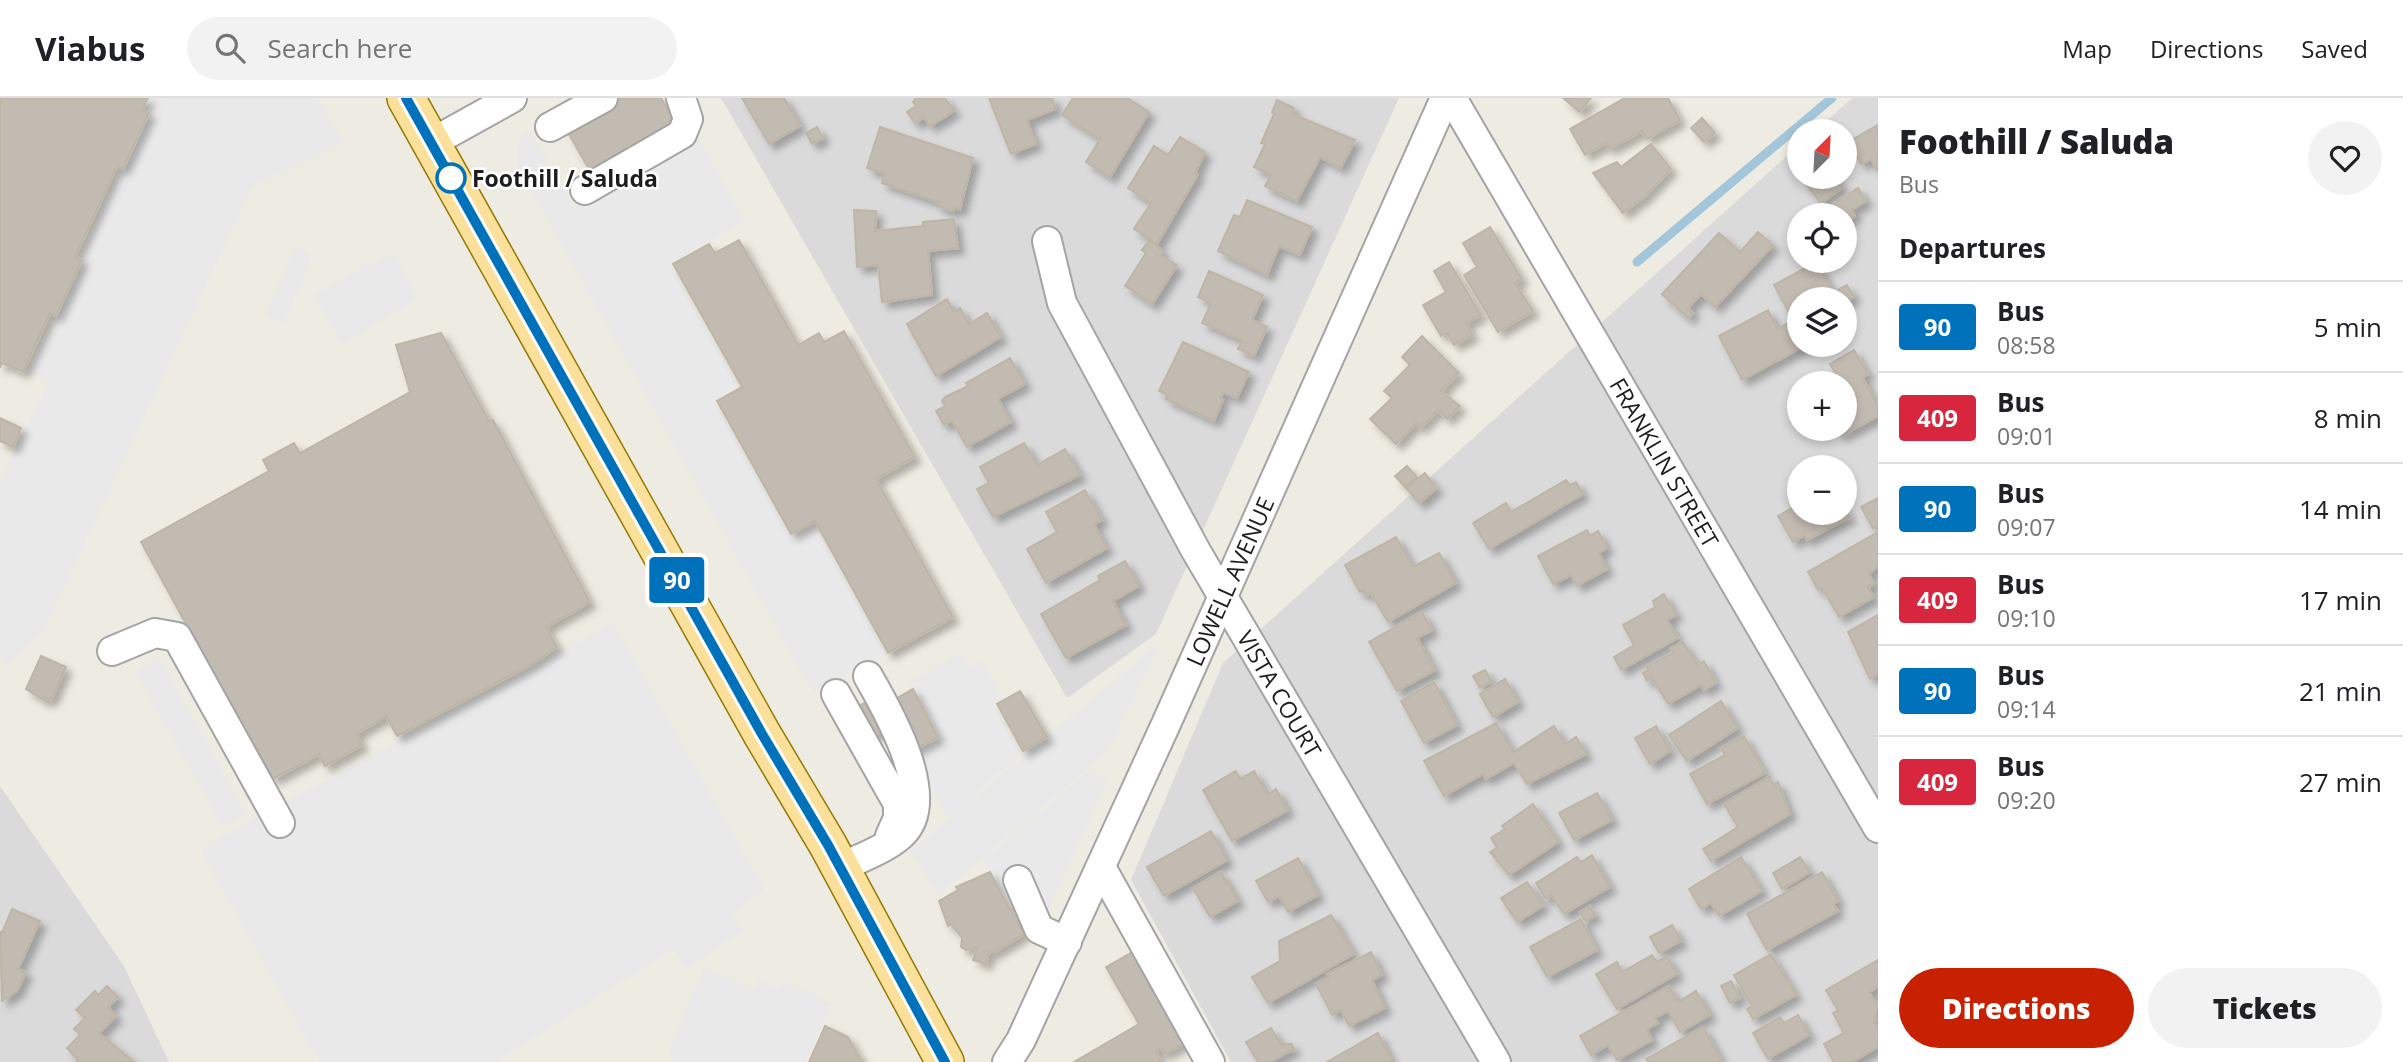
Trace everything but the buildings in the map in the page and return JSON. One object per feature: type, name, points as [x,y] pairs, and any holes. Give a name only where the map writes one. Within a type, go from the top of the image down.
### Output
[{"type":"main road","points":[[406,98],[840,868],[945,1062]]},
{"type":"street","points":[[431,143],[512,98]]},
{"type":"street","points":[[550,127],[603,98]]},
{"type":"street","points":[[584,190],[682,134],[688,120],[681,98]]},
{"type":"street","name":"LOWELL AVENUE","points":[[1007,1062],[1021,1040],[1067,942],[1445,98]]},
{"type":"street","name":"FRANKLIN STREET","points":[[1452,98],[1878,828]]},
{"type":"street","name":"VISTA COURT","points":[[1047,241],[1062,303],[1222,598],[1496,1062]]},
{"type":"street","points":[[112,651],[155,633],[177,637],[280,823]]},
{"type":"street","points":[[840,868],[903,834],[909,825],[916,802],[915,781],[867,676]]},
{"type":"street","points":[[836,694],[898,804],[894,830],[883,847]]},
{"type":"street","points":[[1101,867],[1209,1062]]},
{"type":"street","points":[[1018,880],[1039,929],[1067,942]]},
{"type":"shaded area","points":[[150,98],[318,98],[343,142],[252,187],[44,630],[6,666],[0,654],[0,481],[48,383],[29,373],[120,169],[124,171],[150,113],[144,110]]},
{"type":"shaded area","points":[[721,98],[1399,98],[1156,634],[1067,698]]},
{"type":"shaded area","points":[[1852,98],[1878,98],[1878,1062],[1231,1062],[1131,880],[1223,663],[1787,156],[1787,189],[1857,189],[1857,119],[1828,119]]},
{"type":"shaded area","points":[[531,131],[574,207],[697,136],[745,221],[670,263],[739,387],[715,401],[790,536],[815,523],[886,653],[813,693],[518,167],[517,144],[524,134]]},
{"type":"shaded area","points":[[295,247],[312,256],[284,324],[265,316]]},
{"type":"shaded area","points":[[393,252],[418,298],[343,344],[313,295]]},
{"type":"shaded area","points":[[613,623],[765,890],[731,913],[742,931],[687,968],[673,949],[496,1062],[319,1062],[200,849]]},
{"type":"shaded area","points":[[1152,649],[1158,649],[1107,752],[938,895],[910,851]]},
{"type":"shaded area","points":[[962,653],[970,667],[982,660],[1003,699],[994,704],[1021,753],[948,818],[913,752],[939,738],[909,681]]},
{"type":"shaded area","points":[[159,658],[246,813],[223,827],[135,672]]},
{"type":"shaded area","points":[[1090,770],[1108,779],[1042,924],[1016,907],[1010,910],[983,860]]},
{"type":"shaded area","points":[[0,786],[124,966],[169,1062],[0,1062]]},
{"type":"shaded area","points":[[704,968],[754,990],[759,979],[779,989],[784,981],[832,1004],[806,1062],[672,1062],[668,1051]]},
{"type":"waterway","points":[[1637,262],[1832,98]]},
{"type":"bus line","name":"90","points":[[406,98],[762,734],[828,845],[945,1062]]},
{"type":"place","name":"Foothill / Saluda","points":[[451,178]]}]
